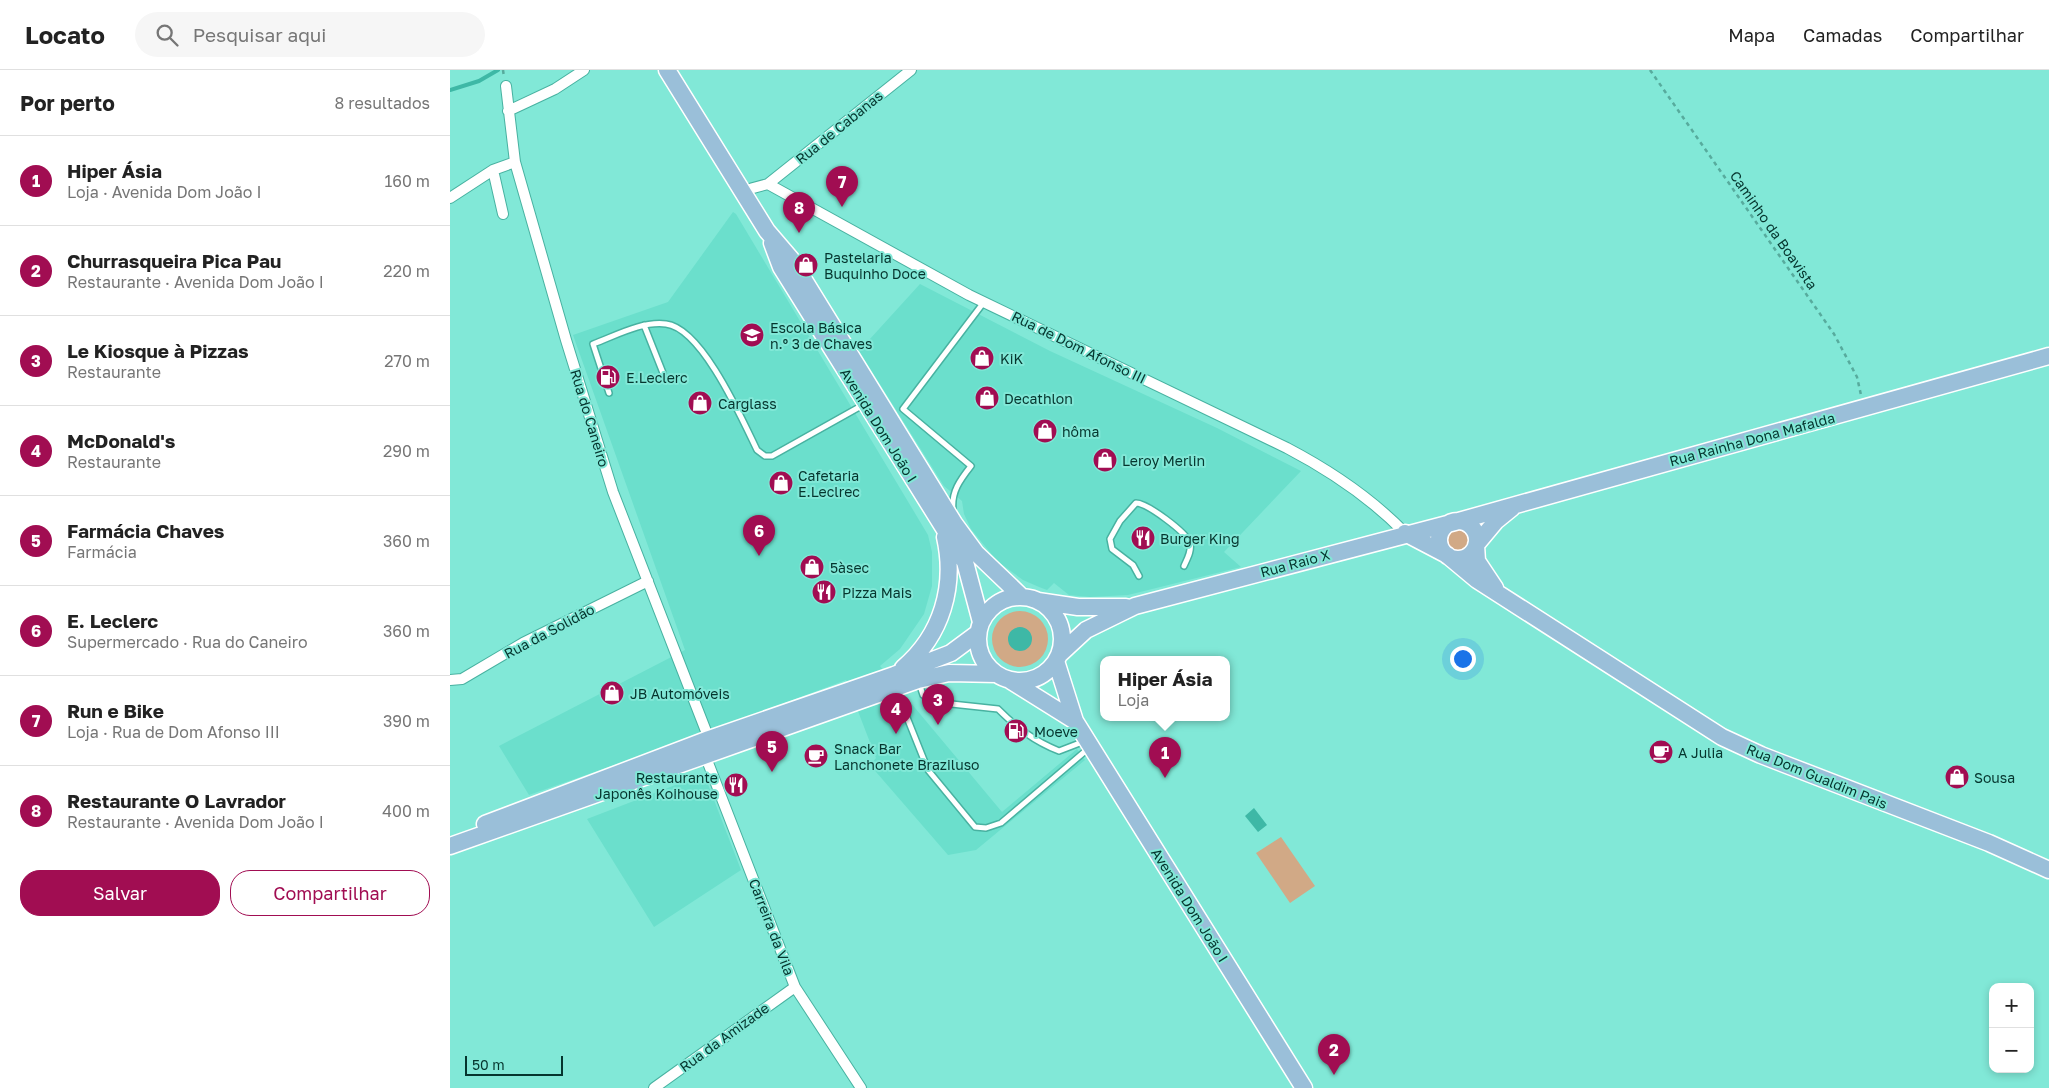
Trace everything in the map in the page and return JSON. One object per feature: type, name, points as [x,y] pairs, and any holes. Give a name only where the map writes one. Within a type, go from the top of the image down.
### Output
[{"type":"main road","name":"Avenida Dom João I","points":[[667,70],[767,231],[791,259],[949,527],[965,562],[980,628]]},
{"type":"main road","name":"Avenida Dom João I","points":[[767,231],[781,267],[866,403],[949,527],[1030,599]]},
{"type":"main road","name":"Rua Rainha Dona Mafalda","points":[[1455,522],[2049,356]]},
{"type":"main road","points":[[1476,545],[1476,538],[1469,525],[1455,522],[1448,524],[1440,536],[1439,543],[1447,556],[1458,559],[1464,558],[1473,550],[1496,520],[1518,503]]},
{"type":"main road","name":"Rua Raio X","points":[[1057,658],[1086,630],[1135,606],[1405,533],[1455,522]]},
{"type":"main road","points":[[894,682],[920,652],[940,616],[948,579],[949,527]]},
{"type":"main road","name":"Rua Dom Gualdim Pais","points":[[1405,533],[1447,556],[1466,572],[1722,737],[1761,755],[1989,843],[2049,870]]},
{"type":"main road","name":"Rua Dom Gualdim Pais","points":[[1476,545],[1477,561],[1497,591]]},
{"type":"main road","points":[[450,846],[894,682],[951,653],[980,628],[988,611],[998,603],[1010,598],[1030,599],[1048,608],[1056,618],[1061,629],[1062,642],[1057,658],[1047,672],[1035,678],[1022,681],[1003,677],[949,673],[918,680],[894,682]]},
{"type":"main road","name":"Rua Raio X","points":[[1030,599],[1078,607],[1135,606]]},
{"type":"main road","points":[[980,628],[982,657],[1003,677]]},
{"type":"main road","name":"Avenida Dom João I","points":[[1057,658],[1075,721],[1304,1088]]},
{"type":"main road","name":"Avenida Dom João I","points":[[1003,677],[1075,721]]},
{"type":"main road","points":[[450,842],[499,816],[709,749]]},
{"type":"street","points":[[508,111],[554,89],[584,70]]},
{"type":"street","name":"Rua de Cabanas","points":[[768,184],[911,70]]},
{"type":"street","name":"Rua do Caneiro","points":[[506,86],[515,162],[566,340],[613,492],[648,581],[709,749]]},
{"type":"street","points":[[450,198],[493,170],[515,162]]},
{"type":"street","points":[[493,170],[503,214]]},
{"type":"street","points":[[742,191],[768,184]]},
{"type":"street","name":"Rua de Dom Afonso III","points":[[768,184],[984,302],[1248,428],[1312,462],[1385,512],[1405,533]]},
{"type":"street","name":"Rua da Solidão","points":[[450,680],[462,679],[523,643],[648,581]]},
{"type":"street","name":"Carreira da Vila","points":[[709,749],[795,987],[861,1088]]},
{"type":"street","name":"Rua da Amizade","points":[[654,1088],[795,987]]},
{"type":"lane","points":[[949,527],[952,498],[960,480],[971,466],[903,409],[984,302]]},
{"type":"lane","points":[[609,393],[593,344],[644,325],[666,324],[682,329],[725,384],[757,450],[765,456],[772,456],[866,403]]},
{"type":"lane","points":[[644,325],[662,374]]},
{"type":"lane","points":[[1140,576],[1133,566],[1112,549],[1110,539],[1120,521],[1136,503],[1146,505],[1187,538],[1190,551],[1184,566]]},
{"type":"lane","points":[[918,680],[923,695],[932,702],[998,709],[1016,727],[1039,742],[1059,751],[1089,743]]},
{"type":"lane","points":[[894,682],[928,770],[975,827],[986,828],[1001,822],[1089,743]]},
{"type":"path","name":"Caminho da Boavista","points":[[1650,70],[1834,334],[1857,377],[1864,409]]},
{"type":"shaded area","points":[[733,212],[736,214],[928,535],[932,552],[932,586],[924,614],[900,649],[880,666],[1002,812],[1077,749],[1085,760],[976,850],[948,855],[870,765],[876,758],[846,680],[691,738],[529,795],[499,746],[685,650],[573,335],[668,302]]},
{"type":"shaded area","points":[[920,284],[1050,351],[1217,428],[1301,471],[1224,552],[1241,567],[1128,595],[1090,597],[1069,595],[1054,583],[1047,590],[1039,587],[1023,580],[997,561],[971,529],[964,514],[962,501],[944,486],[859,351]]},
{"type":"shaded area","points":[[1457,528],[1466,531],[1469,540],[1466,549],[1457,552],[1448,549],[1445,540],[1448,531]]},
{"type":"shaded area","points":[[1020,611],[1031,613],[1040,619],[1046,628],[1048,639],[1046,650],[1040,659],[1031,665],[1020,667],[1009,665],[1000,659],[994,650],[992,639],[994,628],[1000,619],[1009,613]]},
{"type":"shaded area","points":[[1020,627],[1029,630],[1032,639],[1029,648],[1020,651],[1011,648],[1008,639],[1011,630]]},
{"type":"shaded area","points":[[704,774],[741,870],[654,927],[587,819]]},
{"type":"shaded area","points":[[1254,808],[1267,825],[1258,832],[1245,816]]},
{"type":"shaded area","points":[[1281,837],[1315,886],[1290,903],[1256,853]]},
{"type":"waterway","points":[[450,90],[479,81],[498,70]]},
{"type":"place","name":"Run e Bike","points":[[842,207]]},
{"type":"place","name":"Restaurante O Lavrador","points":[[799,233]]},
{"type":"place","name":"Pastelaria Buquinho Doce","points":[[806,265]]},
{"type":"place","name":"Escola Básica n.º 3 de Chaves","points":[[752,335]]},
{"type":"place","name":"KiK","points":[[982,358]]},
{"type":"place","name":"E.Leclerc","points":[[608,377]]},
{"type":"place","name":"Decathlon","points":[[987,398]]},
{"type":"place","name":"Carglass","points":[[700,403]]},
{"type":"place","name":"hôma","points":[[1045,431]]},
{"type":"place","name":"Leroy Merlin","points":[[1105,460]]},
{"type":"place","name":"Cafetaria E.Leclrec","points":[[781,483]]},
{"type":"place","name":"Burger King","points":[[1143,538]]},
{"type":"place","name":"E. Leclerc","points":[[759,556]]},
{"type":"place","name":"5àsec","points":[[812,567]]},
{"type":"place","name":"Pizza Mais","points":[[824,592]]},
{"type":"place","name":"JB Automóveis","points":[[612,693]]},
{"type":"place","name":"Le Kiosque à Pizzas","points":[[938,725]]},
{"type":"place","name":"Moeve","points":[[1016,731]]},
{"type":"place","name":"McDonald's","points":[[896,734]]},
{"type":"place","name":"A Julia","points":[[1661,752]]},
{"type":"place","name":"Snack Bar Lanchonete Braziluso","points":[[816,756]]},
{"type":"place","name":"Farmácia Chaves","points":[[772,772]]},
{"type":"place","name":"Sousa","points":[[1957,777]]},
{"type":"place","name":"Hiper Ásia","points":[[1165,778]]},
{"type":"place","name":"Restaurante Japonês Koihouse","points":[[736,785]]},
{"type":"place","name":"Churrasqueira Pica Pau","points":[[1334,1075]]}]
